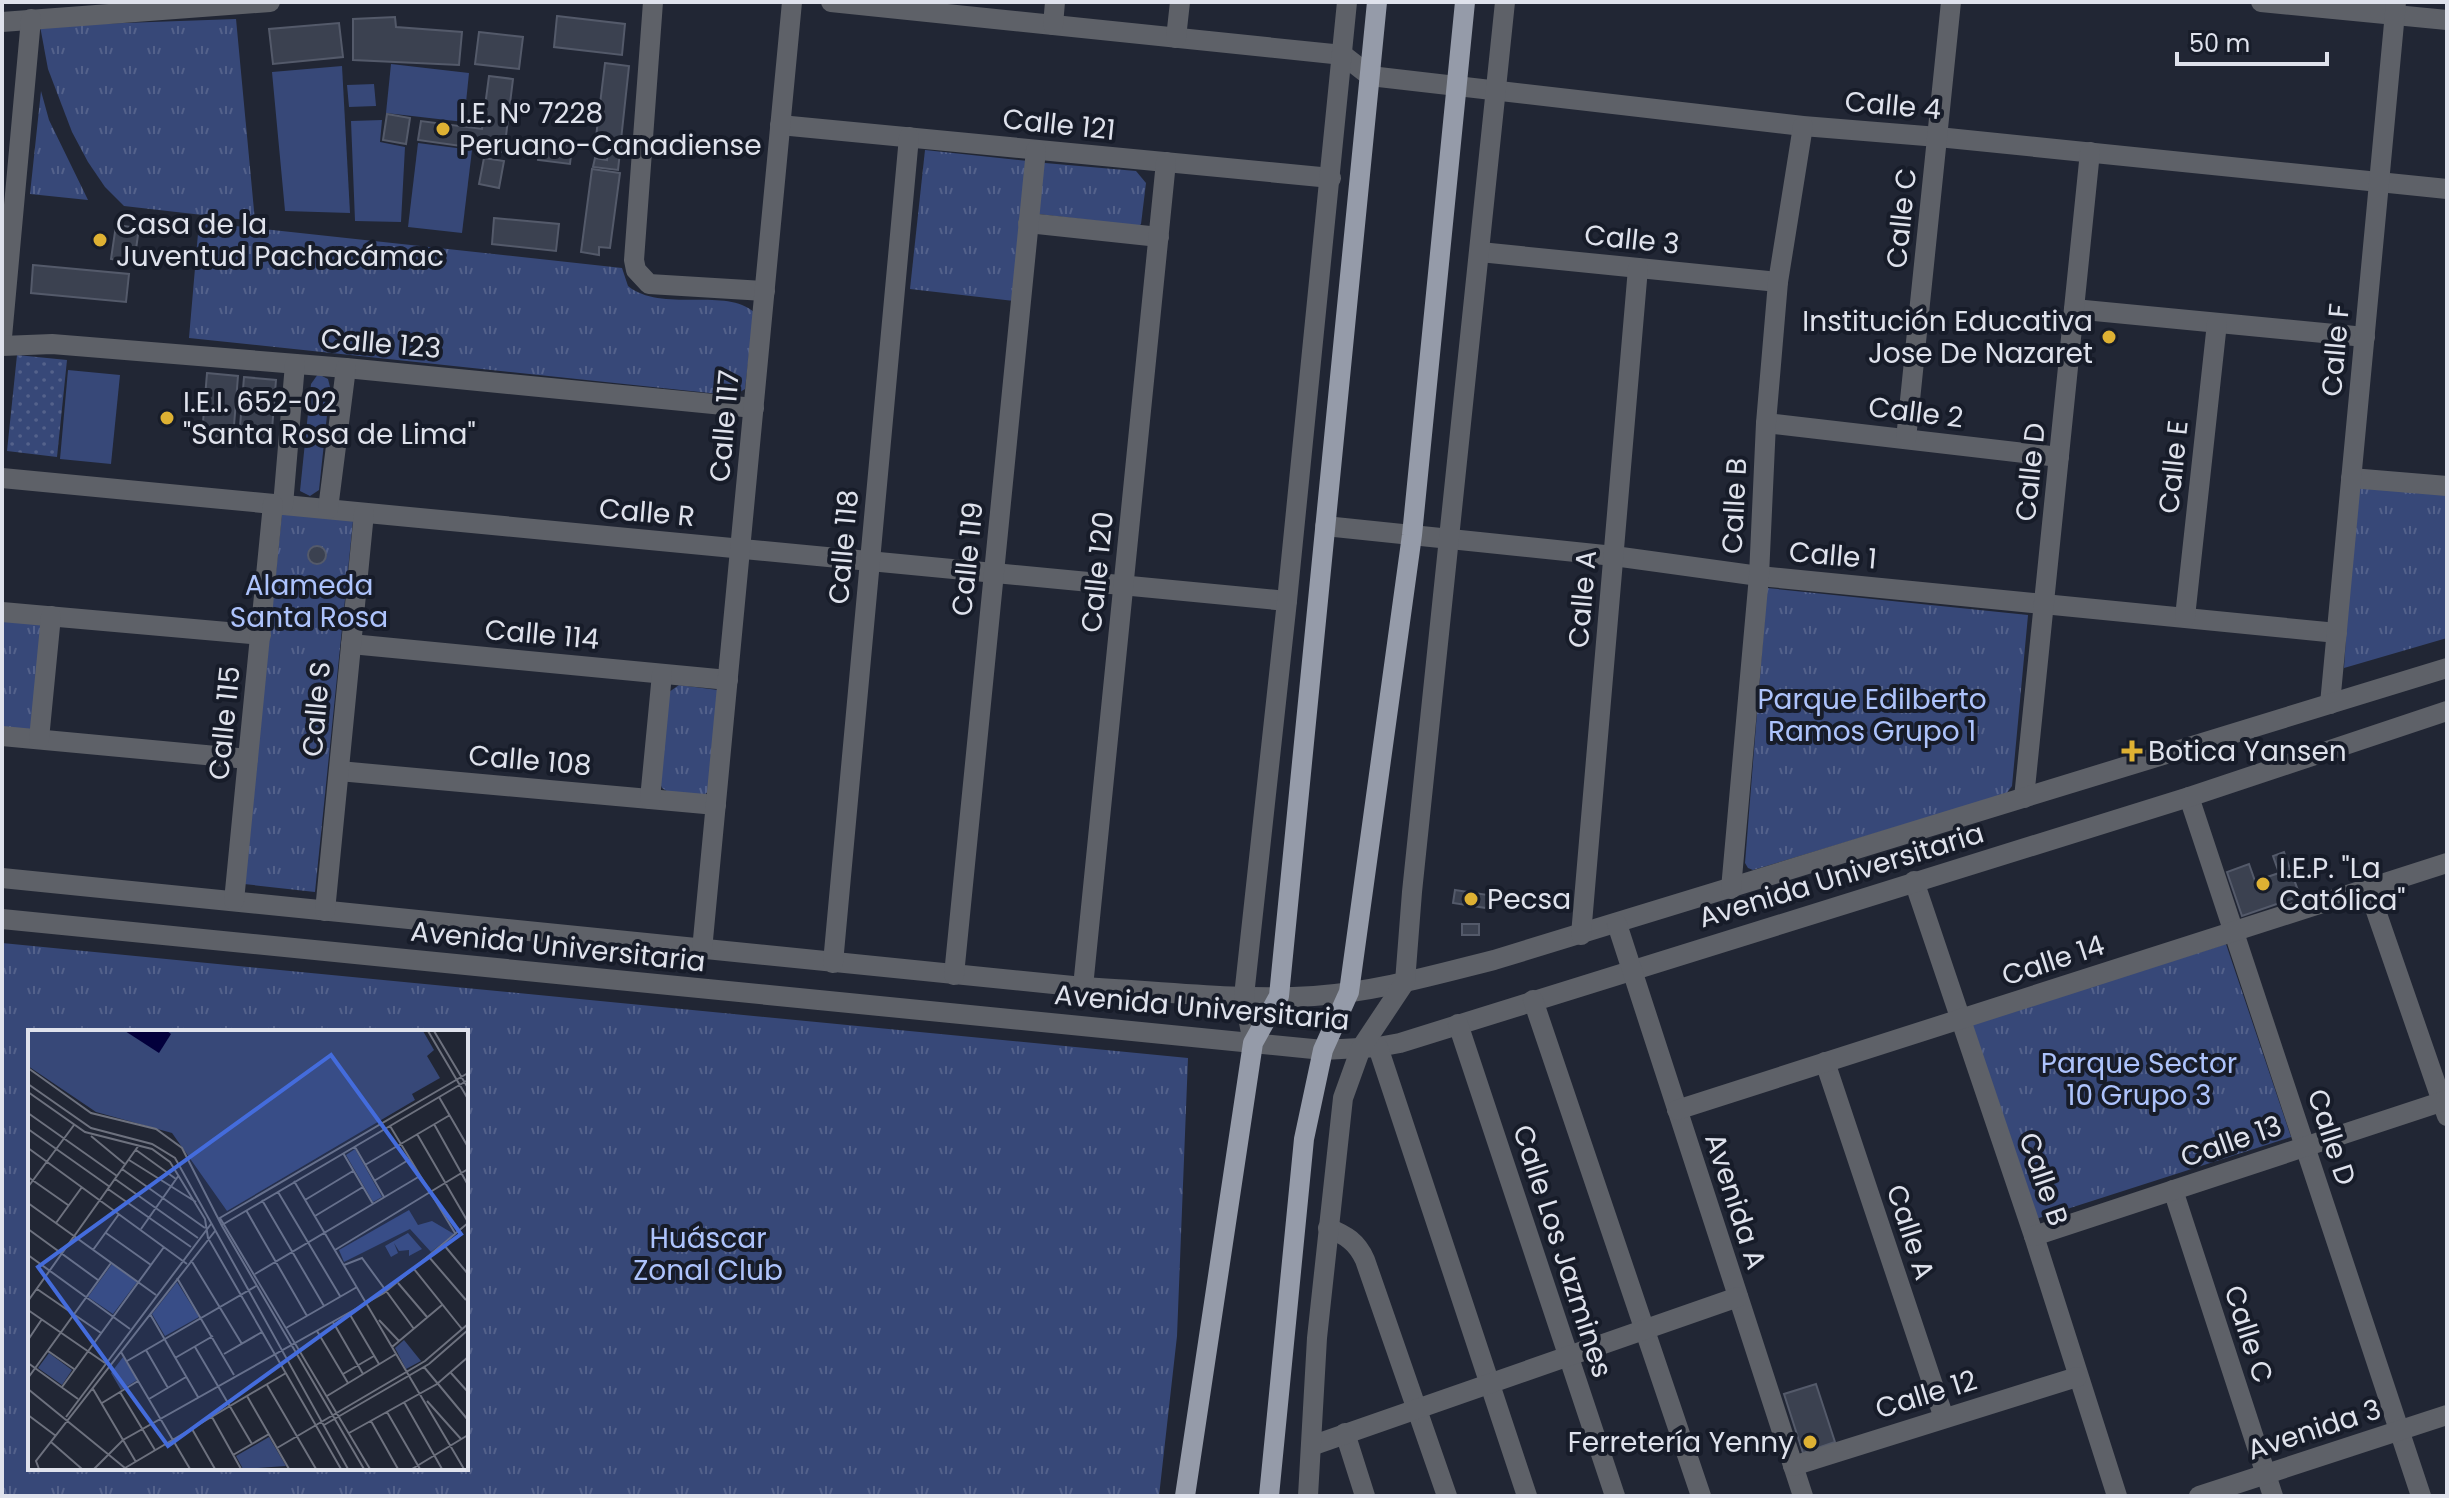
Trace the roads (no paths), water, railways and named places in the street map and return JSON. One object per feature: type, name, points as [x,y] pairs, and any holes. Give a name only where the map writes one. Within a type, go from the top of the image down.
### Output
[{"type":"main road","points":[[1185,1496],[1253,1043],[1279,996],[1377,2]]},
{"type":"main road","points":[[1269,1496],[1304,1139],[1323,1050],[1349,992],[1412,535],[1465,2]]},
{"type":"street","points":[[3,15],[31,19],[139,7],[268,2]]},
{"type":"street","points":[[653,2],[634,260],[641,279],[649,284],[765,291]]},
{"type":"street","name":"Calle 117","points":[[702,950],[792,2]]},
{"type":"street","points":[[831,2],[928,7],[1053,25],[1343,55],[1370,76]]},
{"type":"street","points":[[1053,25],[1055,2]]},
{"type":"street","points":[[1176,38],[1180,2]]},
{"type":"street","points":[[1253,1043],[1244,996],[1347,2]]},
{"type":"street","points":[[1308,1496],[1317,1338],[1343,1098],[1405,982],[1505,2]]},
{"type":"street","name":"Calle C","points":[[1906,439],[1951,2]]},
{"type":"street","points":[[2261,2],[2396,9],[2447,20]]},
{"type":"street","name":"Calle F","points":[[2330,704],[2396,9]]},
{"type":"street","points":[[2,337],[31,19]]},
{"type":"street","name":"Calle 4","points":[[1370,76],[1803,126],[2447,189]]},
{"type":"street","name":"Calle 121","points":[[780,125],[1331,178]]},
{"type":"street","name":"Calle B","points":[[1731,889],[1759,576],[1766,423],[1778,282],[1803,126]]},
{"type":"street","name":"Calle 118","points":[[833,963],[909,137]]},
{"type":"street","name":"Calle 119","points":[[954,975],[1036,150]]},
{"type":"street","name":"Calle D","points":[[2024,798],[2090,152]]},
{"type":"street","name":"Calle 120","points":[[1083,987],[1166,162]]},
{"type":"street","points":[[1028,223],[1159,237]]},
{"type":"street","name":"Calle 3","points":[[1480,252],[1778,282]]},
{"type":"street","name":"Calle A","points":[[1581,935],[1638,268]]},
{"type":"street","points":[[2074,309],[2365,337]]},
{"type":"street","name":"Calle E","points":[[2185,617],[2217,323]]},
{"type":"street","name":"Calle 123","points":[[2,346],[52,344],[346,368],[754,408]]},
{"type":"street","name":"Calle 115","points":[[234,901],[261,635],[295,364]]},
{"type":"street","points":[[328,509],[346,368]]},
{"type":"street","name":"Calle 2","points":[[1766,423],[2059,457]]},
{"type":"street","name":"Calle R","points":[[2,478],[1287,601]]},
{"type":"street","points":[[2351,478],[2447,486]]},
{"type":"street","name":"Calle S","points":[[325,911],[364,513]]},
{"type":"street","name":"Calle 1","points":[[1325,526],[1614,556],[1759,576],[2337,633]]},
{"type":"street","points":[[2,612],[261,635]]},
{"type":"street","points":[[39,739],[51,616]]},
{"type":"street","name":"Calle 114","points":[[351,644],[728,680]]},
{"type":"street","name":"Avenida Universitaria","points":[[2,878],[1083,987],[1244,996],[1349,992],[1405,982],[1581,935],[2447,668]]},
{"type":"street","points":[[650,799],[662,674]]},
{"type":"street","name":"Avenida Universitaria","points":[[2,919],[1323,1050],[1370,1048],[1400,1043],[2189,797],[2447,711]]},
{"type":"street","points":[[2,736],[248,759]]},
{"type":"street","name":"Calle 108","points":[[339,771],[716,805]]},
{"type":"street","name":"Calle D","points":[[2189,797],[2421,1496]]},
{"type":"street","name":"Calle 14","points":[[1677,1110],[2447,863]]},
{"type":"street","name":"Calle B","points":[[1914,881],[2034,1236],[2117,1496]]},
{"type":"street","points":[[2368,888],[2446,1105]]},
{"type":"street","name":"Avenida A","points":[[1617,924],[1803,1496]]},
{"type":"street","points":[[1533,1000],[1701,1496]]},
{"type":"street","name":"Calle Los Jazmines","points":[[1458,1024],[1615,1496]]},
{"type":"street","points":[[1370,1048],[1454,1272],[1527,1496]]},
{"type":"street","name":"Calle A","points":[[1825,1062],[1944,1418]]},
{"type":"street","name":"Calle 13","points":[[2034,1236],[2306,1145],[2446,1105]]},
{"type":"street","name":"Calle C","points":[[2173,1190],[2273,1496]]},
{"type":"street","points":[[1328,1228],[1343,1234],[1359,1247],[1447,1496]]},
{"type":"street","points":[[1311,1446],[1738,1297]]},
{"type":"street","name":"Calle 12","points":[[1793,1466],[2077,1377]]},
{"type":"street","name":"Avenida 3","points":[[2199,1496],[2447,1415]]},
{"type":"street","points":[[1345,1433],[1365,1496]]},
{"type":"place","name":"I.E. N° 7228 Peruano-Canadiense","points":[[443,129]]},
{"type":"place","name":"Casa de la Juventud Pachacámac","points":[[100,240]]},
{"type":"place","name":"Institución Educativa Jose De Nazaret","points":[[2109,337]]},
{"type":"place","name":"I.E.I. 652-02 \"Santa Rosa de Lima\"","points":[[167,418]]},
{"type":"place","name":"Botica Yansen","points":[[2132,751]]},
{"type":"place","name":"I.E.P. \"La Católica\"","points":[[2263,884]]},
{"type":"place","name":"Pecsa","points":[[1471,899]]},
{"type":"place","name":"Ferretería Yenny","points":[[1810,1442]]},
{"type":"park label","name":"Alameda Santa Rosa","points":[[309,601]]},
{"type":"park label","name":"Parque Edilberto Ramos Grupo 1","points":[[1872,715]]},
{"type":"park label","name":"Parque Sector 10 Grupo 3","points":[[2139,1079]]},
{"type":"park label","name":"Huáscar Zonal Club","points":[[708,1254]]}]
